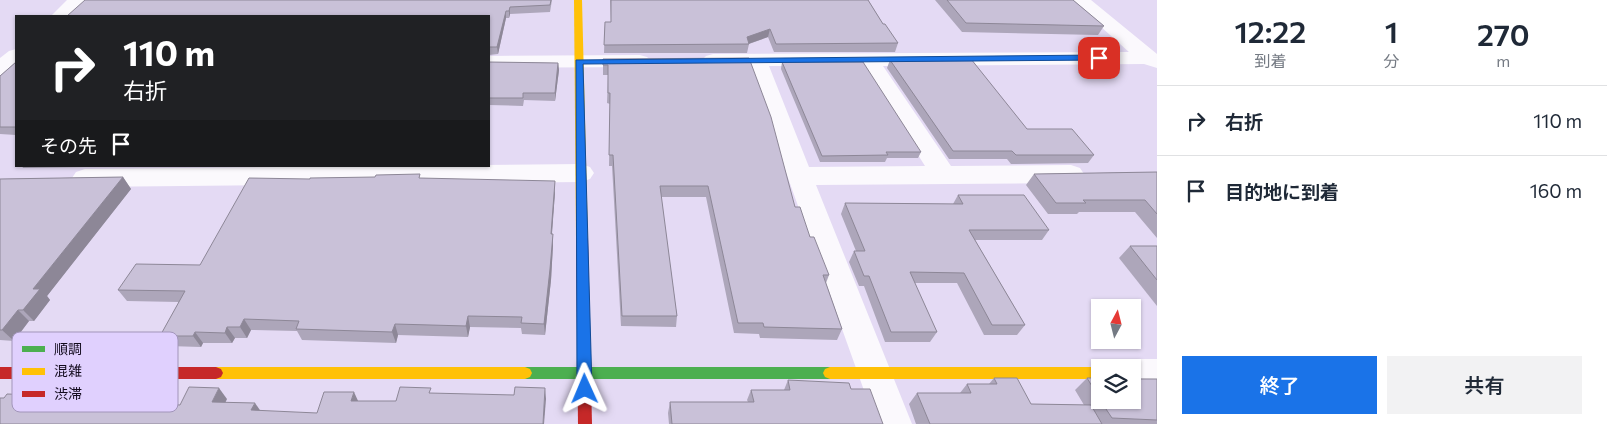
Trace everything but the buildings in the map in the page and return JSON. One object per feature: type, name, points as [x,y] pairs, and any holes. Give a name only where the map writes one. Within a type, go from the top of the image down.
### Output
[{"type":"street","points":[[61,15],[78,0]]},
{"type":"street","points":[[578,0],[585,424]]},
{"type":"street","points":[[1080,0],[1153,61]]},
{"type":"street","points":[[697,60],[1153,61]]},
{"type":"street","points":[[756,60],[894,424]]},
{"type":"street","points":[[868,60],[944,176]]},
{"type":"street","points":[[490,62],[657,61]]},
{"type":"street","points":[[59,178],[581,173]]},
{"type":"street","points":[[801,176],[1099,174]]},
{"type":"street","points":[[178,373],[584,372],[1091,374]]},
{"type":"street","points":[[1141,374],[1157,374]]},
{"type":"traffic: fast","points":[[525,373],[830,373]]},
{"type":"traffic: slow","points":[[578,0],[582,239]]},
{"type":"traffic: slow","points":[[216,373],[525,373]]},
{"type":"traffic: slow","points":[[830,373],[1091,373]]},
{"type":"traffic: jam","points":[[582,239],[585,424]]},
{"type":"traffic: jam","points":[[0,373],[12,373]]},
{"type":"traffic: jam","points":[[178,373],[216,373]]},
{"type":"route","points":[[585,389],[579,61],[1099,58]]}]
